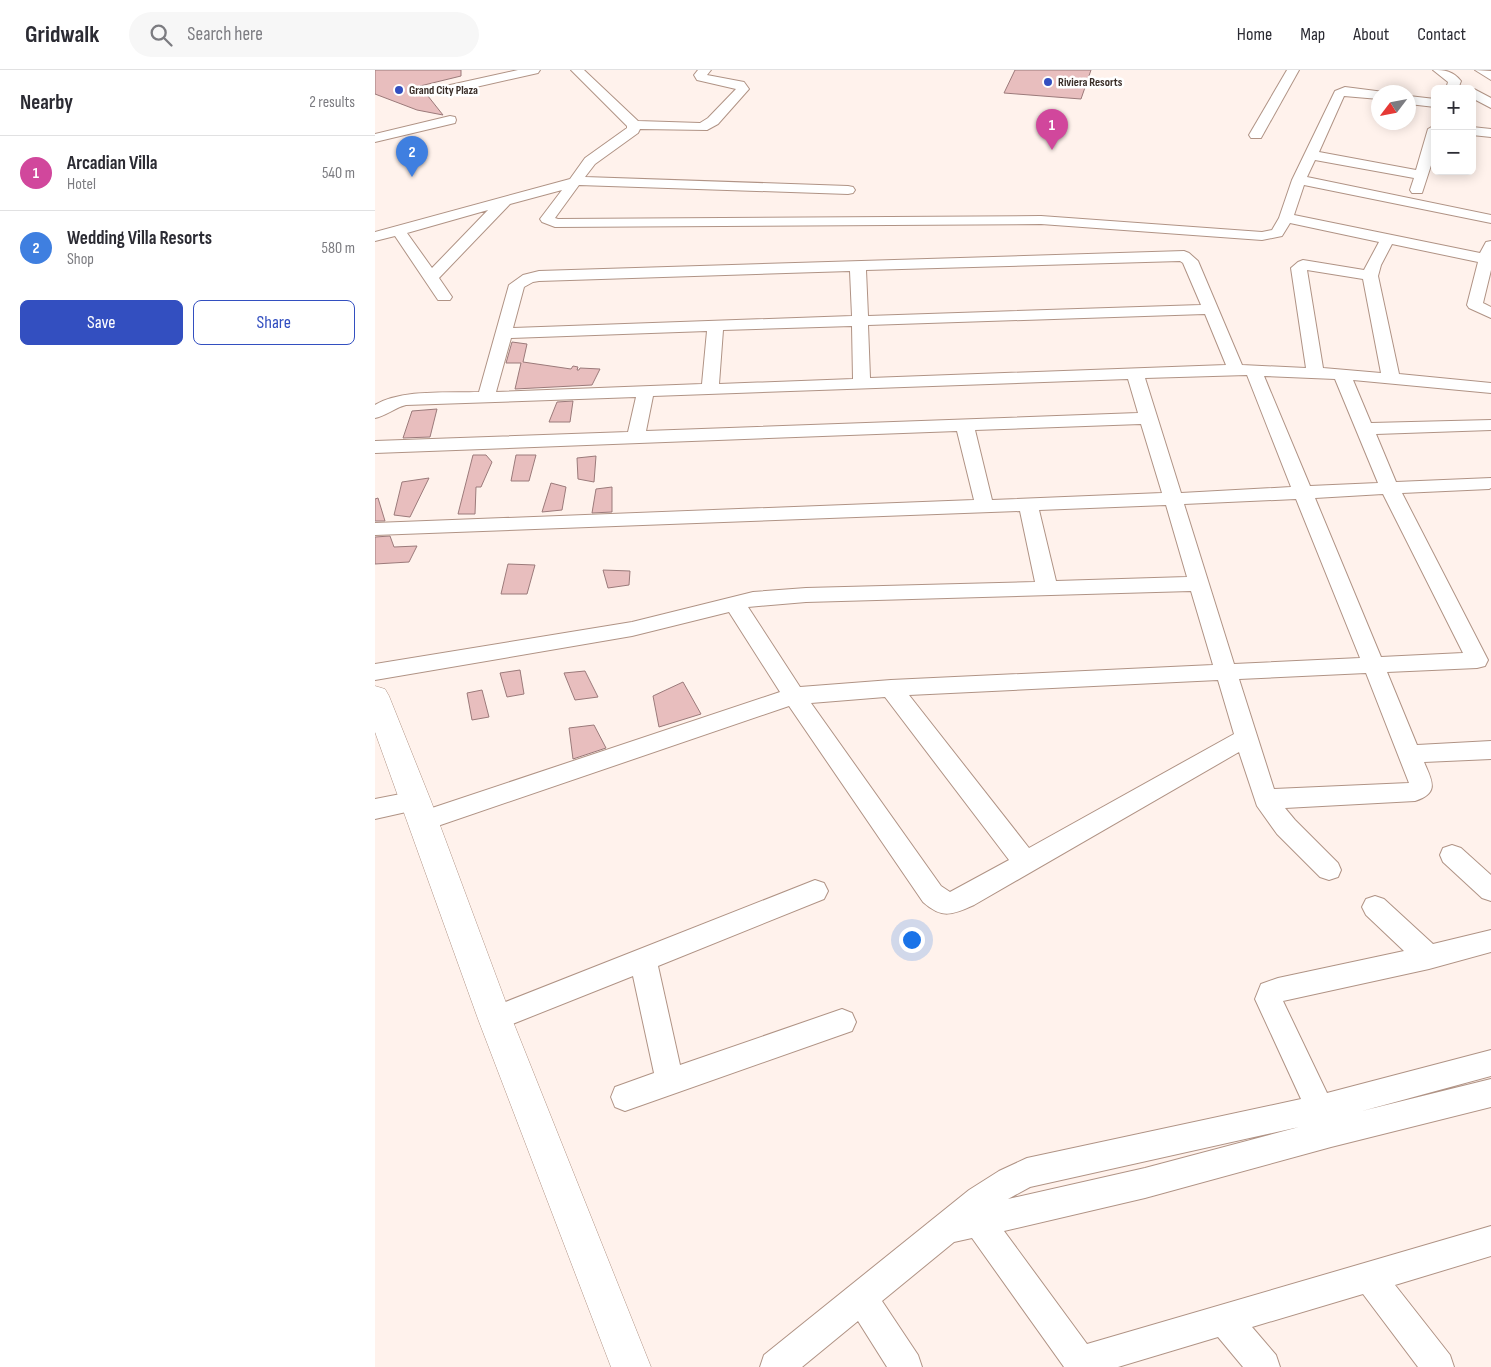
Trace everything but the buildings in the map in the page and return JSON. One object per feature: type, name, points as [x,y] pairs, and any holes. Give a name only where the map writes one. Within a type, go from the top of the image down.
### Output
[{"type":"street","points":[[445,90],[533,70]]},
{"type":"street","points":[[577,70],[634,125],[695,127],[709,125],[743,89],[743,87],[701,78],[700,75],[705,70]]},
{"type":"street","points":[[1256,135],[1286,86],[1293,70]]},
{"type":"street","points":[[1439,70],[1454,85]]},
{"type":"street","points":[[1481,70],[1491,76]]},
{"type":"street","points":[[634,125],[633,130],[591,160],[577,181],[548,216],[547,220],[550,222],[1041,220],[1262,236],[1277,233],[1286,218],[1299,180],[1341,92],[1371,94]]},
{"type":"street","points":[[1476,95],[1491,104]]},
{"type":"street","points":[[1416,101],[1431,103]]},
{"type":"street","points":[[375,138],[450,120]]},
{"type":"street","points":[[1413,203],[1435,130]]},
{"type":"street","points":[[1476,131],[1491,133]]},
{"type":"street","points":[[1311,155],[1421,175]]},
{"type":"street","points":[[1299,180],[1491,219]]},
{"type":"street","points":[[375,237],[577,181],[849,190]]},
{"type":"street","points":[[431,278],[505,201]]},
{"type":"street","points":[[1286,218],[1388,239],[1489,252],[1475,305],[1491,313]]},
{"type":"street","points":[[399,231],[445,297]]},
{"type":"street","points":[[1388,239],[1373,265],[1370,276],[1391,378]]},
{"type":"street","points":[[486,398],[517,285],[528,278],[539,276],[1184,256],[1188,258],[1211,309],[1244,370],[1303,491],[1408,754],[1421,782],[1420,789],[1415,792],[1265,799]]},
{"type":"street","points":[[1315,373],[1300,266],[1307,265],[1370,276]]},
{"type":"street","points":[[858,266],[862,384]]},
{"type":"street","points":[[504,333],[1211,309]]},
{"type":"street","points":[[710,390],[715,327]]},
{"type":"street","points":[[375,413],[397,401],[1244,370],[1342,374],[1491,388]]},
{"type":"street","points":[[1135,374],[1265,799],[1286,827],[1329,870]]},
{"type":"street","points":[[375,809],[419,811],[794,696],[891,688],[1484,660],[1389,488],[1342,374]]},
{"type":"street","points":[[636,437],[645,393]]},
{"type":"street","points":[[375,448],[1149,418]]},
{"type":"street","points":[[965,425],[984,504]]},
{"type":"street","points":[[1365,428],[1491,425]]},
{"type":"street","points":[[375,529],[984,504],[1173,499],[1489,483]]},
{"type":"street","points":[[1028,503],[1047,588]]},
{"type":"street","points":[[375,672],[537,643],[633,629],[734,603],[806,595],[1200,584]]},
{"type":"street","points":[[734,603],[794,696],[932,894],[942,903],[952,902],[965,897],[1245,738]]},
{"type":"street","points":[[891,688],[1026,863]]},
{"type":"street","points":[[375,696],[495,1019],[631,1367]]},
{"type":"street","points":[[1408,754],[1491,750]]},
{"type":"street","points":[[1452,855],[1491,890]]},
{"type":"street","points":[[495,1019],[815,891]]},
{"type":"street","points":[[1375,907],[1429,957]]},
{"type":"street","points":[[1325,1121],[1268,998],[1271,993],[1277,990],[1429,957],[1491,941]]},
{"type":"street","points":[[643,960],[670,1082]]},
{"type":"street","points":[[625,1097],[841,1022]]},
{"type":"street","points":[[947,1229],[1145,1183],[1325,1121],[1487,1071]]},
{"type":"street","points":[[776,1367],[947,1229],[987,1194],[1019,1176],[1133,1150],[1325,1121],[1491,1093]]},
{"type":"street","points":[[1133,1150],[1145,1183]]},
{"type":"street","points":[[979,1222],[1082,1364],[1225,1319],[1491,1241]]},
{"type":"street","points":[[1369,1277],[1438,1367]]},
{"type":"street","points":[[862,1298],[906,1367]]},
{"type":"street","points":[[1225,1319],[1264,1367]]},
{"type":"place","name":"Riviera Resorts","points":[[1048,82]]},
{"type":"place","name":"Grand City Plaza","points":[[399,90]]},
{"type":"place","name":"Arcadian Villa","points":[[1052,150]]},
{"type":"place","name":"Wedding Villa Resorts","points":[[412,177]]}]
